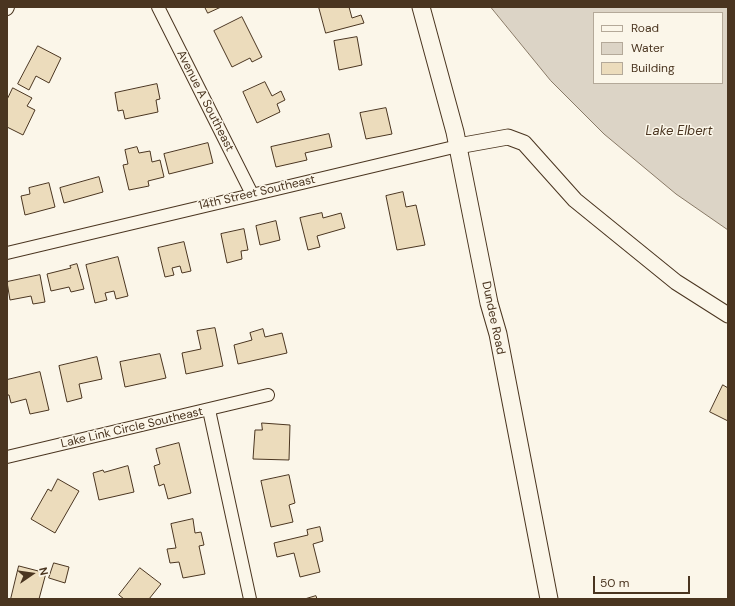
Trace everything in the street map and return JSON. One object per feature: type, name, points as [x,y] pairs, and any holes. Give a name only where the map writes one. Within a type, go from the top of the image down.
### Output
[{"type":"main road","name":"Dundee Road","points":[[421,7],[458,146],[489,303],[498,334],[549,599]]},
{"type":"street","name":"Avenue A Southeast","points":[[158,7],[252,194]]},
{"type":"street","name":"14th Street Southeast","points":[[7,253],[458,146],[508,137],[524,143],[575,200],[676,282],[728,315]]},
{"type":"street","points":[[209,410],[268,395]]},
{"type":"street","name":"Lake Link Circle Southeast","points":[[7,457],[209,410],[246,598]]},
{"type":"water","name":"Lake Elbert","points":[[491,7],[728,7],[728,230],[676,194],[604,134],[551,81]]},
{"type":"building","points":[[205,7],[221,7],[208,13]]},
{"type":"building","points":[[319,7],[349,7],[352,18],[361,15],[364,23],[326,33]]},
{"type":"building","points":[[242,17],[262,57],[252,62],[250,58],[232,67],[214,31]]},
{"type":"building","points":[[357,37],[362,65],[339,70],[334,41]]},
{"type":"building","points":[[38,46],[61,58],[49,83],[36,76],[29,90],[18,84]]},
{"type":"building","points":[[265,82],[272,96],[281,91],[285,100],[277,104],[280,112],[257,123],[243,92]]},
{"type":"building","points":[[157,84],[160,99],[156,100],[158,112],[125,119],[123,110],[118,111],[115,93]]},
{"type":"building","points":[[13,88],[32,98],[27,106],[35,110],[23,135],[7,127],[7,100]]},
{"type":"building","points":[[386,108],[392,134],[366,139],[360,113]]},
{"type":"building","points":[[329,134],[332,147],[305,153],[307,160],[276,167],[271,147]]},
{"type":"building","points":[[208,143],[213,163],[169,174],[164,154]]},
{"type":"building","points":[[137,147],[139,153],[150,151],[152,162],[160,160],[164,177],[148,181],[149,186],[129,190],[123,165],[128,164],[125,150]]},
{"type":"building","points":[[99,177],[103,192],[64,203],[60,188]]},
{"type":"building","points":[[49,183],[55,207],[25,215],[21,196],[30,194],[29,188]]},
{"type":"building","points":[[403,192],[406,207],[416,205],[425,245],[397,250],[386,196]]},
{"type":"building","points":[[322,213],[323,218],[341,213],[345,228],[317,236],[320,247],[308,250],[300,218]]},
{"type":"building","points":[[276,221],[280,240],[260,245],[256,226]]},
{"type":"building","points":[[244,229],[248,250],[241,251],[242,259],[227,263],[221,234]]},
{"type":"building","points":[[184,242],[191,271],[182,273],[180,266],[172,268],[174,275],[165,277],[158,248]]},
{"type":"building","points":[[118,257],[128,296],[116,299],[114,291],[105,293],[107,300],[95,303],[86,265]]},
{"type":"building","points":[[77,264],[84,289],[71,292],[69,287],[51,291],[47,274],[71,268],[70,266]]},
{"type":"building","points":[[40,275],[45,302],[33,304],[31,296],[10,300],[7,282]]},
{"type":"building","points":[[215,328],[223,366],[186,374],[182,353],[201,349],[197,331]]},
{"type":"building","points":[[263,329],[265,337],[282,333],[287,353],[238,364],[234,345],[252,340],[250,333]]},
{"type":"building","points":[[160,354],[166,378],[125,387],[120,362]]},
{"type":"building","points":[[97,357],[102,379],[79,384],[82,398],[67,402],[59,366]]},
{"type":"building","points":[[40,372],[49,410],[30,414],[26,399],[11,403],[9,395],[7,395],[7,380]]},
{"type":"building","points":[[723,385],[728,388],[728,421],[710,412]]},
{"type":"building","points":[[262,423],[290,425],[289,460],[253,459],[255,430],[262,430]]},
{"type":"building","points":[[179,443],[191,493],[168,499],[164,484],[159,486],[154,466],[160,464],[156,449]]},
{"type":"building","points":[[128,466],[134,492],[99,500],[93,473]]},
{"type":"building","points":[[289,475],[295,503],[289,505],[293,522],[271,527],[261,481]]},
{"type":"building","points":[[58,479],[79,491],[55,533],[31,519],[48,489],[51,491]]},
{"type":"building","points":[[193,519],[195,533],[201,532],[204,545],[199,546],[205,574],[183,578],[179,562],[170,563],[167,549],[176,548],[171,524]]},
{"type":"building","points":[[320,527],[323,541],[313,544],[320,572],[300,577],[294,553],[277,557],[274,543],[308,535],[307,530]]},
{"type":"building","points":[[54,563],[69,567],[65,583],[49,578]]},
{"type":"building","points":[[19,566],[46,573],[39,599],[11,599]]},
{"type":"building","points":[[140,568],[161,584],[149,599],[124,599],[119,595]]},
{"type":"building","points":[[316,596],[317,599],[305,599]]}]
